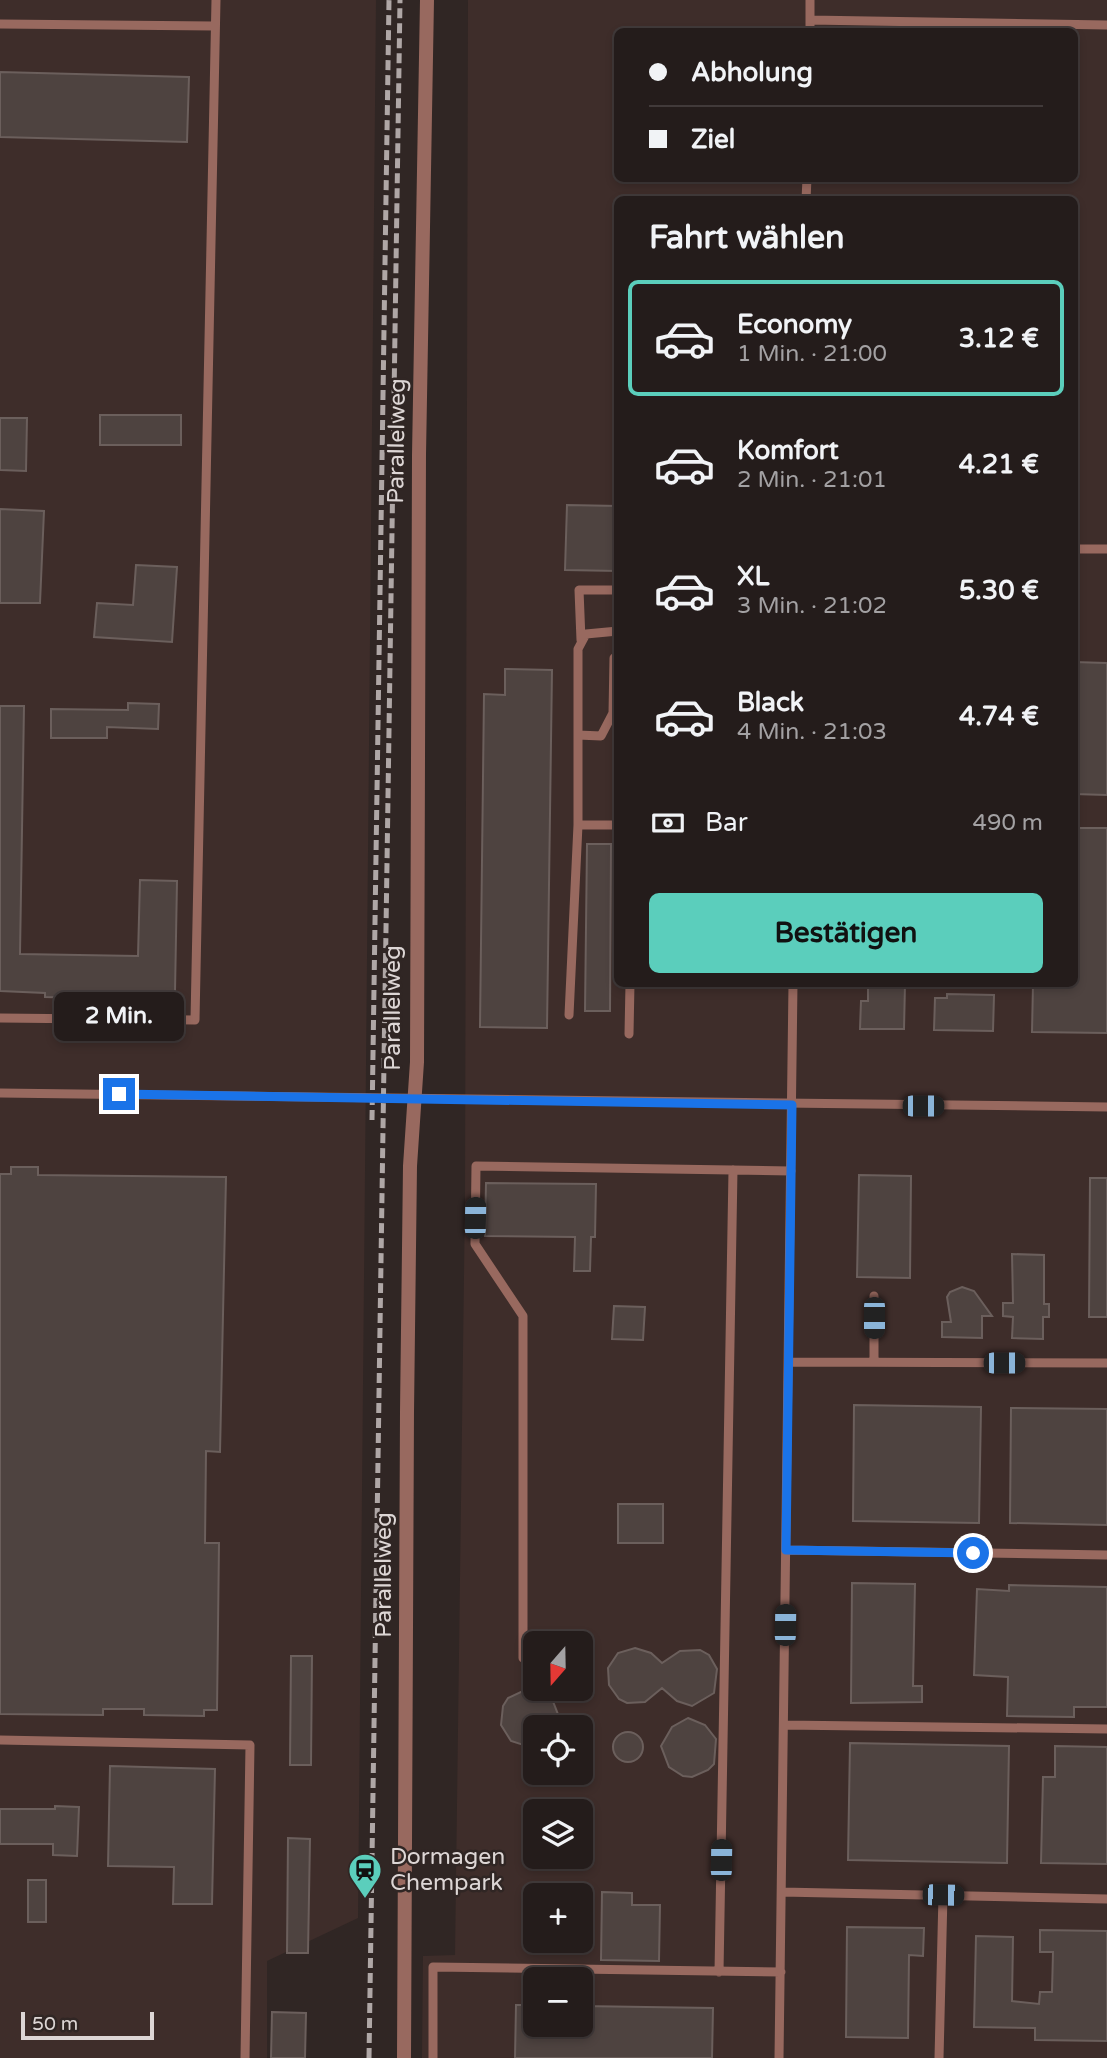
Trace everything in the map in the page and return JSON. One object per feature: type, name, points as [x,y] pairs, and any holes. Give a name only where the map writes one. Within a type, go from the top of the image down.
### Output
[{"type":"street","name":"Parallelweg","points":[[404,2058],[407,1412],[410,1166],[416,1062],[419,483],[427,0]]},
{"type":"lane","points":[[0,1018],[195,1020],[216,0]]},
{"type":"lane","points":[[810,0],[810,28]]},
{"type":"lane","points":[[810,20],[1107,25]]},
{"type":"lane","points":[[0,24],[214,26]]},
{"type":"lane","points":[[1078,549],[1107,549]]},
{"type":"lane","points":[[569,1015],[578,825],[578,649],[581,640],[579,590],[614,590]]},
{"type":"lane","points":[[581,640],[586,634],[614,631]]},
{"type":"lane","points":[[578,735],[601,736],[613,713],[614,658]]},
{"type":"lane","points":[[578,825],[614,825]]},
{"type":"lane","points":[[629,1034],[630,987]]},
{"type":"lane","points":[[779,2058],[793,987]]},
{"type":"lane","points":[[0,1093],[1107,1107]]},
{"type":"lane","points":[[523,1631],[523,1316],[475,1244],[476,1166],[791,1171]]},
{"type":"lane","points":[[719,1972],[733,1170]]},
{"type":"lane","points":[[874,1296],[874,1362]]},
{"type":"lane","points":[[789,1362],[1107,1363]]},
{"type":"lane","points":[[786,1550],[1107,1555]]},
{"type":"lane","points":[[783,1725],[1107,1729]]},
{"type":"lane","points":[[0,1740],[250,1745],[245,2058]]},
{"type":"lane","points":[[782,1892],[1107,1899]]},
{"type":"lane","points":[[939,2058],[943,1895]]},
{"type":"lane","points":[[433,2058],[433,1967],[781,1972]]},
{"type":"shaded area","points":[[0,0],[376,0],[358,1918],[267,1961],[267,2058],[0,2058]]},
{"type":"shaded area","points":[[468,0],[1107,0],[1107,2058],[422,2058],[423,1956],[455,1955],[465,1200]]},
{"type":"building","points":[[0,72],[189,77],[187,142],[0,137]]},
{"type":"building","points":[[100,415],[181,415],[181,445],[100,445]]},
{"type":"building","points":[[0,418],[27,418],[26,471],[0,470]]},
{"type":"building","points":[[567,505],[614,506],[614,571],[565,570]]},
{"type":"building","points":[[0,509],[44,511],[40,603],[0,603]]},
{"type":"building","points":[[136,565],[177,567],[172,642],[94,637],[97,603],[133,605]]},
{"type":"building","points":[[1078,662],[1107,663],[1107,795],[1078,794]]},
{"type":"building","points":[[505,669],[552,670],[547,1028],[480,1027],[484,694],[505,695]]},
{"type":"building","points":[[128,703],[159,704],[158,729],[107,727],[107,738],[51,738],[51,709],[128,710]]},
{"type":"building","points":[[0,706],[24,706],[20,954],[138,956],[140,880],[177,881],[175,992],[117,991],[117,999],[45,997],[45,993],[0,991]]},
{"type":"building","points":[[1078,828],[1107,828],[1107,1033],[1032,1032],[1033,987],[1078,987]]},
{"type":"building","points":[[587,844],[611,844],[610,1011],[585,1011]]},
{"type":"building","points":[[868,987],[905,987],[904,1029],[860,1029],[861,1001],[868,1001]]},
{"type":"building","points":[[947,994],[994,995],[993,1031],[934,1030],[935,998],[947,998]]},
{"type":"building","points":[[11,1167],[38,1167],[38,1175],[226,1177],[220,1452],[206,1451],[205,1543],[219,1543],[217,1710],[204,1710],[204,1716],[144,1715],[144,1709],[103,1709],[103,1715],[0,1714],[0,1174],[11,1174]]},
{"type":"building","points":[[859,1175],[911,1176],[910,1278],[857,1277]]},
{"type":"building","points":[[1090,1178],[1107,1178],[1107,1317],[1089,1317]]},
{"type":"building","points":[[486,1183],[596,1184],[595,1237],[591,1237],[590,1271],[574,1271],[575,1237],[485,1236]]},
{"type":"building","points":[[1012,1254],[1044,1255],[1044,1304],[1049,1304],[1049,1317],[1043,1317],[1043,1339],[1012,1338],[1013,1317],[1003,1316],[1003,1303],[1013,1303]]},
{"type":"building","points":[[962,1287],[974,1291],[992,1316],[982,1316],[982,1338],[942,1337],[942,1322],[951,1322],[947,1297],[950,1292]]},
{"type":"building","points":[[614,1306],[645,1307],[643,1340],[612,1339]]},
{"type":"building","points":[[854,1405],[981,1407],[979,1523],[853,1521]]},
{"type":"building","points":[[1011,1408],[1107,1409],[1107,1525],[1010,1523]]},
{"type":"building","points":[[618,1504],[663,1504],[663,1543],[618,1543]]},
{"type":"building","points":[[852,1583],[915,1584],[913,1686],[922,1686],[922,1702],[851,1703]]},
{"type":"building","points":[[1009,1585],[1107,1587],[1107,1707],[1074,1707],[1074,1717],[1007,1716],[1008,1677],[974,1675],[977,1589],[1009,1591]]},
{"type":"building","points":[[635,1648],[651,1653],[662,1663],[680,1651],[700,1650],[709,1655],[717,1669],[714,1693],[692,1706],[677,1701],[662,1688],[645,1702],[627,1703],[619,1699],[609,1685],[608,1668],[618,1653]]},
{"type":"building","points":[[291,1656],[312,1656],[311,1765],[290,1765]]},
{"type":"building","points":[[523,1691],[523,1701],[553,1701],[558,1715],[523,1715],[523,1745],[511,1741],[501,1725],[503,1706],[508,1698]]},
{"type":"building","points":[[688,1718],[705,1725],[716,1739],[714,1764],[708,1770],[692,1777],[683,1776],[669,1767],[661,1746],[672,1727]]},
{"type":"building","points":[[628,1732],[634,1733],[642,1741],[642,1753],[634,1761],[628,1762],[622,1761],[614,1753],[613,1747],[614,1741],[622,1733]]},
{"type":"building","points":[[850,1743],[1009,1746],[1007,1863],[848,1860]]},
{"type":"building","points":[[1055,1746],[1107,1747],[1107,1864],[1041,1863],[1043,1777],[1055,1777]]},
{"type":"building","points":[[110,1766],[215,1769],[212,1904],[173,1904],[174,1867],[108,1866]]},
{"type":"building","points":[[55,1806],[79,1807],[77,1856],[53,1855],[53,1844],[0,1844],[0,1809],[55,1809]]},
{"type":"building","points":[[288,1838],[310,1839],[308,1953],[287,1953]]},
{"type":"building","points":[[28,1880],[46,1880],[46,1922],[28,1922]]},
{"type":"building","points":[[602,1892],[632,1893],[632,1905],[660,1905],[659,1961],[601,1960]]},
{"type":"building","points":[[847,1927],[924,1928],[923,1956],[909,1955],[908,2038],[846,2037]]},
{"type":"building","points":[[1040,1930],[1107,1931],[1107,2041],[1035,2040],[1035,2028],[974,2027],[976,1936],[1013,1937],[1012,2001],[1039,2004],[1040,1992],[1052,1992],[1053,1952],[1040,1952]]},
{"type":"building","points":[[516,2005],[523,2005],[523,2037],[593,2037],[593,2006],[713,2008],[712,2058],[515,2058]]},
{"type":"building","points":[[272,2012],[306,2013],[305,2058],[271,2058]]},
{"type":"railway","points":[[372,1120],[389,0]]},
{"type":"railway","points":[[369,2058],[400,0]]},
{"type":"place","name":"Dormagen Chempark","points":[[365,1900]]},
{"type":"route","points":[[119,1094],[792,1105],[786,1550],[973,1553]]}]
